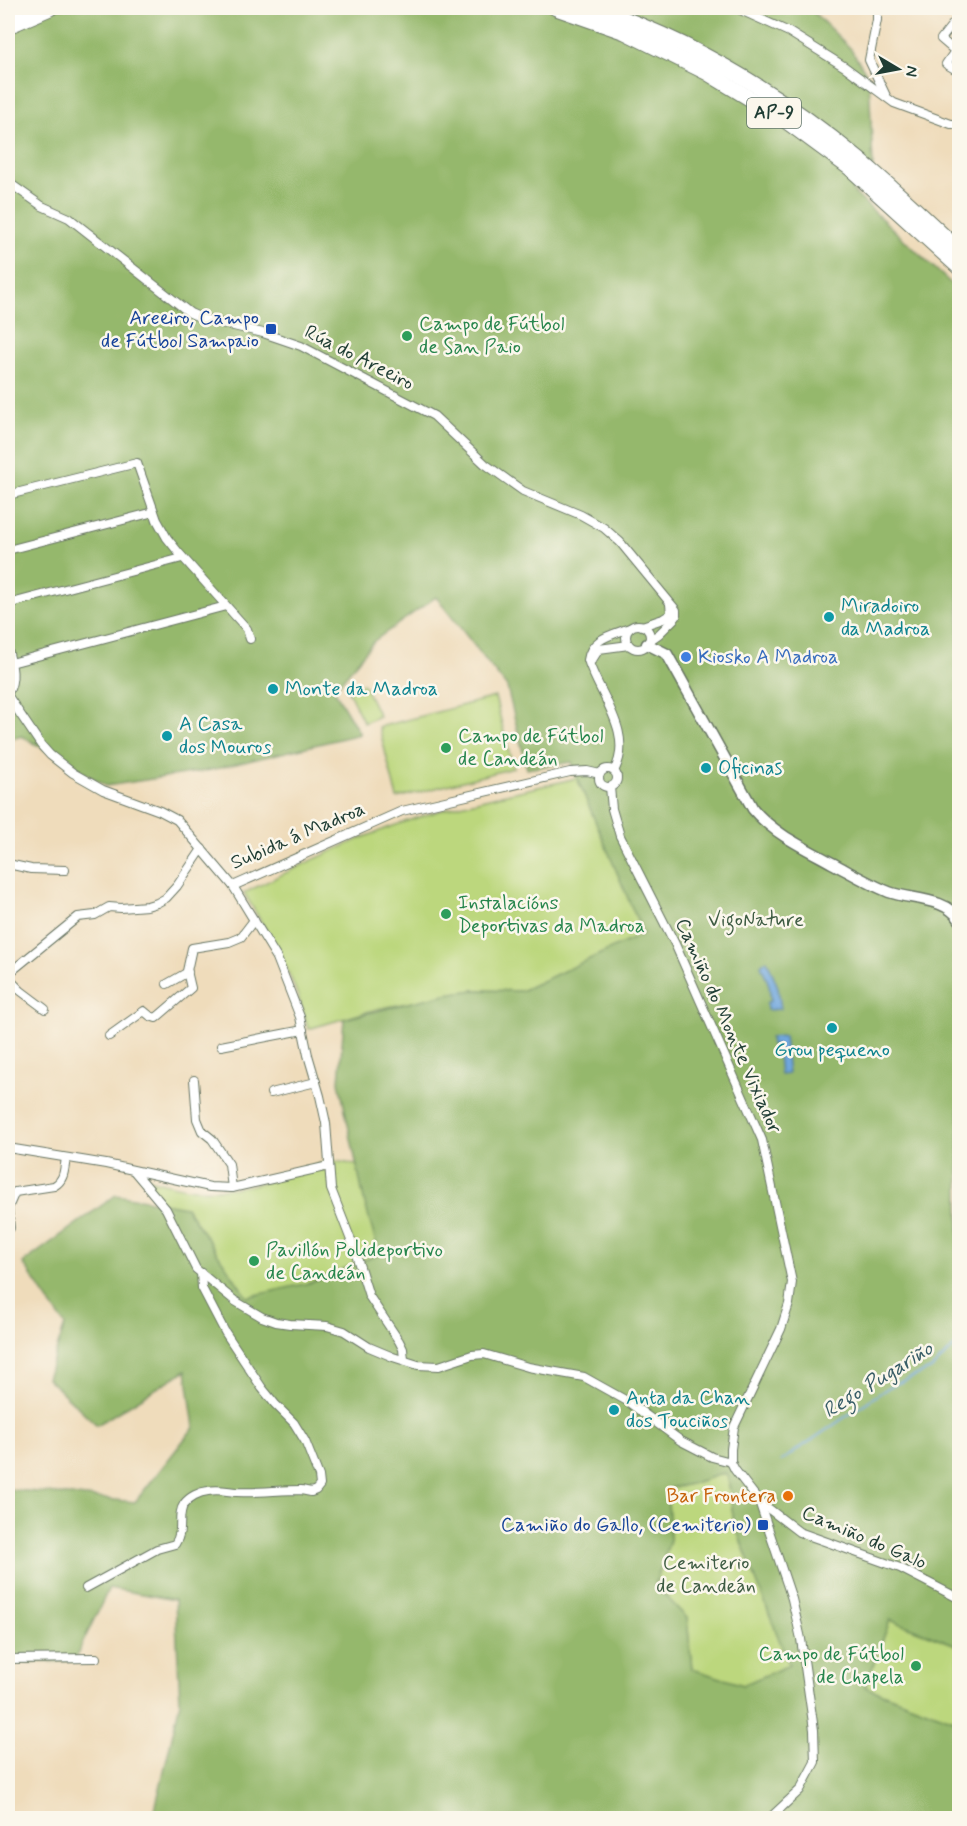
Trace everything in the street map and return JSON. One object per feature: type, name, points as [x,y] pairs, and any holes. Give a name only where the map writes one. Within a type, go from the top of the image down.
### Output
[{"type":"highway","points":[[8,12],[16,8]]},
{"type":"highway","points":[[8,26],[50,8]]},
{"type":"highway","name":"AP-9","points":[[556,8],[625,33],[708,73],[782,118],[850,168],[960,268]]},
{"type":"highway","name":"AP-9","points":[[595,8],[630,20],[713,59],[788,106],[857,159],[960,251]]},
{"type":"street","points":[[736,8],[789,32],[845,67],[886,98],[903,107],[951,124],[960,124]]},
{"type":"street","points":[[877,8],[877,20],[869,60],[886,98]]},
{"type":"street","points":[[960,15],[941,39],[955,51],[946,64],[960,72]]},
{"type":"street","name":"Rúa do Areeiro","points":[[8,182],[42,206],[69,219],[190,313],[302,346],[434,416],[485,464],[523,491],[581,515],[604,528],[620,542],[670,603]]},
{"type":"street","points":[[8,495],[137,463],[154,512],[167,538],[182,558],[247,629],[250,639]]},
{"type":"street","points":[[8,550],[154,512]]},
{"type":"street","points":[[8,604],[182,558]]},
{"type":"street","points":[[600,774],[601,783],[610,787],[617,780],[614,771],[619,762],[620,737],[616,722],[588,660],[589,654],[602,638],[663,619],[671,614],[670,603]]},
{"type":"street","points":[[591,668],[595,653],[599,649],[629,645],[640,648],[659,634],[676,616],[676,610],[670,603]]},
{"type":"street","points":[[11,663],[226,606]]},
{"type":"street","points":[[642,626],[648,630],[648,642]]},
{"type":"street","points":[[629,645],[627,637],[630,628]]},
{"type":"street","points":[[648,642],[667,654],[753,809],[764,823],[873,885],[892,893],[942,904],[960,920]]},
{"type":"street","name":"Subida á Madroa","points":[[8,650],[13,681],[8,694],[41,745],[59,763],[103,790],[160,811],[177,820],[233,886],[402,811],[570,772],[587,771],[600,774],[605,769],[614,771]]},
{"type":"street","name":"Camiño do Monte Vixiador","points":[[610,787],[612,809],[620,836],[675,944],[762,1140],[789,1263],[792,1282],[789,1304],[781,1329],[734,1426],[731,1462]]},
{"type":"street","points":[[45,1009],[21,991],[8,976],[78,917],[95,915],[109,907],[147,906],[166,898],[202,849]]},
{"type":"street","points":[[8,864],[31,869],[65,870]]},
{"type":"street","points":[[233,886],[278,958],[300,1017],[326,1123],[332,1189],[369,1296],[399,1341],[403,1349],[404,1360]]},
{"type":"street","points":[[109,1036],[144,1011],[150,1017],[156,1017],[186,995],[191,988],[188,972],[192,948],[230,942],[241,937],[254,920]]},
{"type":"street","points":[[167,984],[188,972]]},
{"type":"street","points":[[221,1046],[303,1030]]},
{"type":"street","points":[[194,1080],[196,1119],[202,1131],[212,1139],[229,1164],[232,1188]]},
{"type":"street","points":[[271,1093],[316,1082]]},
{"type":"street","points":[[8,1148],[106,1164],[210,1187],[232,1188],[329,1166]]},
{"type":"street","points":[[10,1228],[8,1208],[15,1192],[54,1186],[59,1183],[66,1158]]},
{"type":"street","points":[[134,1171],[166,1209],[190,1259],[201,1274],[235,1301],[262,1317],[290,1324],[327,1326],[344,1331],[369,1347],[393,1357],[430,1366],[484,1354],[528,1367],[584,1377],[627,1401],[681,1441],[712,1457],[731,1462],[759,1501],[792,1599],[801,1639],[814,1730],[815,1762],[800,1790],[770,1818]]},
{"type":"street","points":[[86,1588],[157,1549],[176,1544],[181,1535],[180,1517],[183,1505],[193,1496],[219,1489],[237,1492],[301,1490],[311,1492],[320,1485],[319,1476],[305,1441],[294,1423],[262,1388],[225,1332],[202,1288],[201,1274]]},
{"type":"street","name":"Camiño do Galo","points":[[759,1501],[799,1532],[900,1568],[960,1599]]},
{"type":"street","points":[[8,1659],[96,1658]]},
{"type":"green space","name":"VigoNature","points":[[8,8],[809,8],[851,49],[869,78],[873,166],[852,191],[959,291],[959,1646],[890,1620],[865,1687],[959,1722],[959,1818],[153,1818],[180,1702],[175,1600],[109,1588],[74,1661],[17,1663],[8,1658],[8,1489],[135,1502],[194,1427],[186,1370],[97,1425],[47,1378],[65,1325],[23,1263],[116,1195],[186,1207],[247,1297],[313,1282],[379,1254],[364,1200],[339,1082],[344,1019],[445,994],[474,990],[521,991],[643,934],[572,762],[527,769],[507,687],[436,597],[374,641],[334,690],[360,734],[211,770],[106,786],[22,736],[8,740]],"holes":[[[725,1473],[728,1477],[734,1523],[789,1665],[743,1685],[692,1669],[687,1618],[655,1585],[670,1540],[668,1500],[670,1488]]]},
{"type":"green space","points":[[363,683],[379,716],[364,723],[348,691]]},
{"type":"green space","name":"Campo de Fútbol de Candeán","points":[[495,697],[513,768],[397,798],[379,727]]},
{"type":"green space","name":"Instalacións Deportivas da Madroa","points":[[577,778],[644,934],[521,991],[474,990],[377,1009],[308,1029],[290,975],[244,893],[335,850],[405,822],[465,804]]},
{"type":"green space","points":[[329,1160],[357,1165],[379,1254],[314,1281],[272,1317],[200,1267],[146,1179],[189,1188],[230,1188],[280,1178]]},
{"type":"green space","name":"Cemiterio de Candeán","points":[[725,1472],[728,1477],[734,1523],[790,1665],[743,1685],[692,1669],[687,1618],[655,1585],[670,1540],[668,1500],[670,1488],[691,1484]]},
{"type":"green space","name":"Campo de Fútbol de Chapela","points":[[890,1620],[959,1646],[959,1722],[865,1687]]},
{"type":"water","points":[[767,960],[778,987],[781,1009],[767,1010],[767,1002],[771,1001],[769,985],[761,965]]},
{"type":"water","points":[[784,1036],[788,1074],[780,1075],[777,1044],[771,1045],[770,1037]]},
{"type":"waterway","name":"Rego Pugariño","points":[[781,1461],[889,1387],[931,1369],[960,1342]]},
{"type":"place","name":"Areeiro, Campo de Fútbol Sampaio","points":[[271,329]]},
{"type":"place","name":"Campo de Fútbol de San Paio","points":[[407,336]]},
{"type":"place","name":"Miradoiro da Madroa","points":[[829,617]]},
{"type":"place","name":"Kiosko A Madroa","points":[[686,657]]},
{"type":"place","name":"Monte da Madroa","points":[[273,689]]},
{"type":"place","name":"A Casa dos Mouros","points":[[167,736]]},
{"type":"place","name":"Campo de Fútbol de Candeán","points":[[446,748]]},
{"type":"place","name":"Oficinas","points":[[706,768]]},
{"type":"place","name":"Instalacións Deportivas da Madroa","points":[[446,914]]},
{"type":"place","name":"Grou pequeno","points":[[832,1028]]},
{"type":"place","name":"Pavillón Polideportivo de Candeán","points":[[254,1261]]},
{"type":"place","name":"Anta da Chan dos Touciños","points":[[614,1410]]},
{"type":"place","name":"Bar Frontera","points":[[788,1496]]},
{"type":"place","name":"Camiño do Gallo, (Cemiterio)","points":[[763,1525]]},
{"type":"place","name":"Campo de Fútbol de Chapela","points":[[916,1666]]}]
